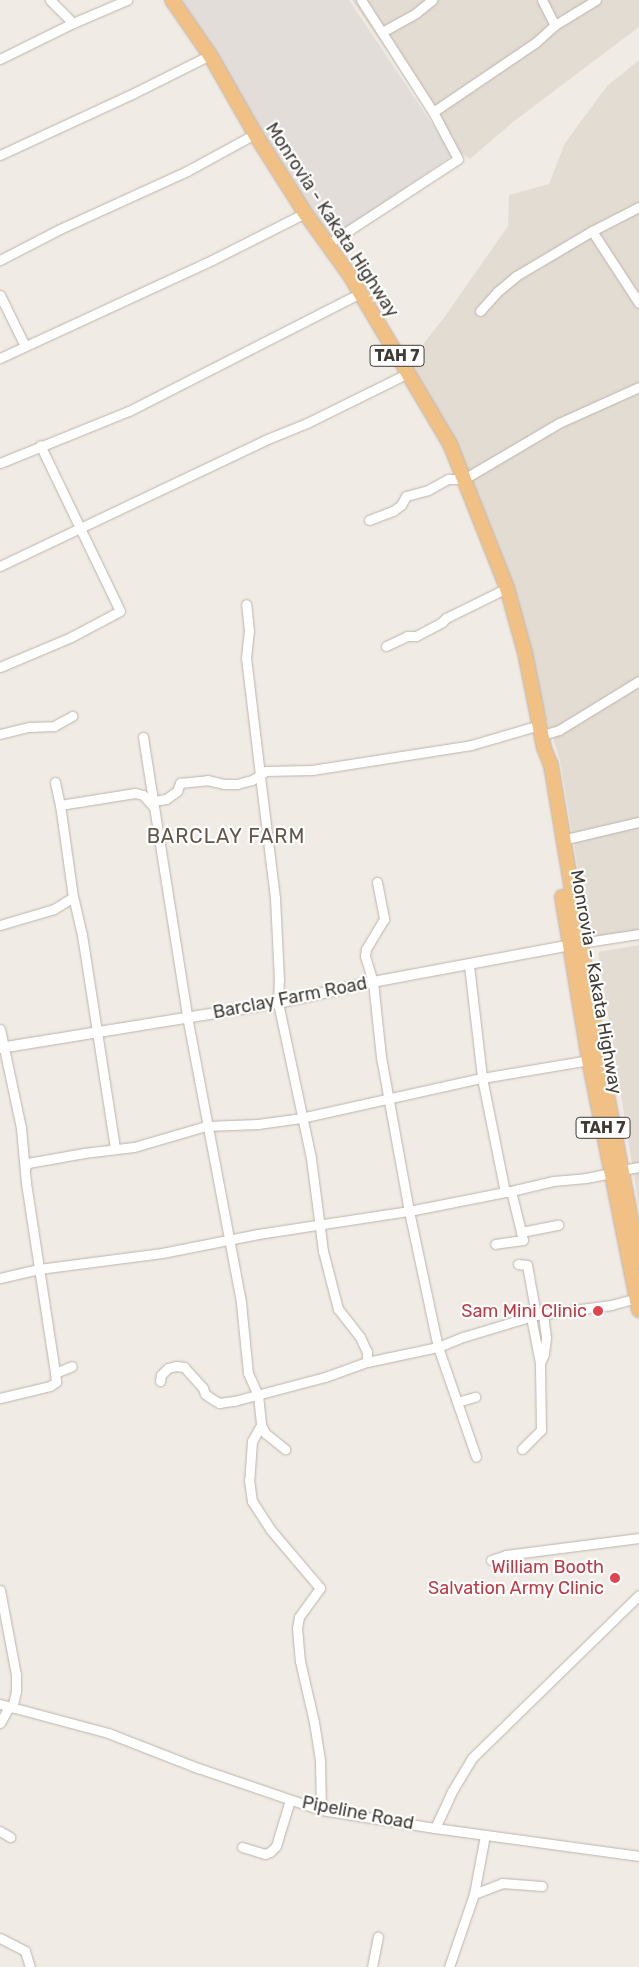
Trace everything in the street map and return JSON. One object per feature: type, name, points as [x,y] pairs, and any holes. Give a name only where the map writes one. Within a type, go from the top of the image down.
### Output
[{"type":"highway","name":"Monrovia - Kakata Highway","points":[[172,0],[210,55],[255,134],[305,213],[348,274],[450,444],[507,588],[525,653],[542,736],[551,764],[589,1060],[639,1261]]},
{"type":"highway","name":"Monrovia - Kakata Highway","points":[[542,736],[543,767],[617,1171],[638,1304]]},
{"type":"street","points":[[50,0],[73,23]]},
{"type":"street","points":[[0,59],[73,23],[126,0]]},
{"type":"street","points":[[328,244],[458,159],[433,112],[361,0]]},
{"type":"street","points":[[382,32],[416,13],[432,0]]},
{"type":"street","points":[[542,0],[555,25]]},
{"type":"street","points":[[433,112],[535,43],[555,25],[596,0]]},
{"type":"street","points":[[0,155],[134,93],[210,55]]},
{"type":"street","points":[[0,260],[60,229],[187,171],[255,134]]},
{"type":"street","points":[[480,312],[496,292],[516,276],[592,231],[639,207]]},
{"type":"street","points":[[0,358],[212,260],[305,213]]},
{"type":"street","points":[[592,231],[639,303]]},
{"type":"street","points":[[0,463],[129,410],[359,294]]},
{"type":"street","points":[[0,295],[24,346]]},
{"type":"street","points":[[0,566],[408,374]]},
{"type":"street","points":[[369,520],[393,511],[401,505],[406,496],[428,490],[448,479],[464,479],[560,423],[639,387]]},
{"type":"street","points":[[0,667],[71,637],[120,611],[40,445]]},
{"type":"street","points":[[386,646],[407,636],[416,636],[446,618],[507,588]]},
{"type":"street","points":[[246,604],[248,631],[246,658],[275,898],[279,980],[278,1003],[297,1084],[301,1118],[311,1158],[323,1251],[334,1298],[341,1314],[353,1327],[367,1352],[367,1362]]},
{"type":"street","points":[[153,803],[166,799],[177,791],[180,783],[207,780],[225,784],[237,784],[252,780],[266,771],[312,770],[542,736],[559,730],[639,681]]},
{"type":"street","points":[[1,731],[54,726],[72,716]]},
{"type":"street","points":[[143,737],[206,1126],[227,1240],[241,1303],[248,1373],[258,1395],[262,1426],[265,1433],[285,1449]]},
{"type":"street","points":[[56,782],[72,897],[82,935],[115,1148]]},
{"type":"street","points":[[60,805],[135,793],[143,795],[153,803]]},
{"type":"street","points":[[562,840],[639,822]]},
{"type":"street","points":[[377,882],[384,919],[369,943],[365,956],[373,982],[381,1057],[409,1211],[438,1346],[476,1457]]},
{"type":"street","points":[[0,926],[54,909],[72,897]]},
{"type":"street","points":[[575,944],[639,934]]},
{"type":"street","name":"Barclay Farm Road","points":[[2,1048],[187,1016],[278,1003],[373,982],[575,944]]},
{"type":"street","points":[[470,965],[482,1078],[508,1192],[523,1240],[495,1244]]},
{"type":"street","points":[[0,1030],[2,1048],[21,1128],[56,1382],[50,1386],[0,1398]]},
{"type":"street","points":[[25,1168],[28,1163],[144,1144],[206,1126],[258,1124],[301,1118],[482,1078],[589,1060]]},
{"type":"street","points":[[0,1278],[39,1268],[144,1253],[162,1253],[227,1240],[409,1211],[508,1192],[553,1181],[586,1178],[639,1167]]},
{"type":"street","points":[[522,1232],[558,1226]]},
{"type":"street","points":[[518,1264],[527,1265],[537,1315],[546,1338],[544,1354],[540,1363],[542,1430],[522,1449]]},
{"type":"street","points":[[160,1381],[161,1375],[168,1368],[184,1367],[203,1388],[205,1394],[219,1403],[258,1395],[325,1377],[367,1362],[438,1346],[537,1315],[611,1305],[638,1304]]},
{"type":"street","points":[[55,1373],[72,1366]]},
{"type":"street","points":[[456,1402],[475,1397]]},
{"type":"street","points":[[262,1426],[252,1441],[249,1480],[252,1501],[270,1529],[320,1588],[299,1617],[298,1628],[300,1661],[314,1722],[320,1761],[321,1810]]},
{"type":"street","points":[[491,1560],[506,1555],[639,1538]]},
{"type":"street","points":[[0,1590],[16,1675],[16,1691],[0,1723]]},
{"type":"street","points":[[435,1828],[454,1787],[472,1758],[639,1594]]},
{"type":"street","name":"Pipeline Road","points":[[7,1707],[108,1733],[321,1810],[639,1856]]},
{"type":"street","points":[[242,1847],[266,1854],[270,1852],[276,1846],[290,1800]]},
{"type":"street","points":[[0,1831],[10,1837]]},
{"type":"street","points":[[449,1967],[474,1894],[485,1835]]},
{"type":"street","points":[[474,1894],[502,1883],[542,1886]]},
{"type":"street","points":[[372,1967],[378,1937]]},
{"type":"street","points":[[0,1938],[25,1952],[30,1967]]},
{"type":"shaded area","points":[[168,0],[349,0],[453,155],[329,240]]},
{"type":"shaded area","points":[[352,0],[639,0],[639,27],[513,122],[470,159],[456,150]]},
{"type":"shaded area","points":[[639,60],[639,937],[596,946],[589,935],[560,760],[467,475],[406,366],[446,315],[508,226],[509,195],[549,184],[565,143],[607,86]]},
{"type":"shaded area","points":[[639,945],[639,1207],[598,952]]},
{"type":"place","name":"Sam Mini Clinic","points":[[598,1311]]},
{"type":"place","name":"William Booth Salvation Army Clinic","points":[[615,1578]]},
{"type":"district","name":"BARCLAY FARM","points":[[226,836]]}]
